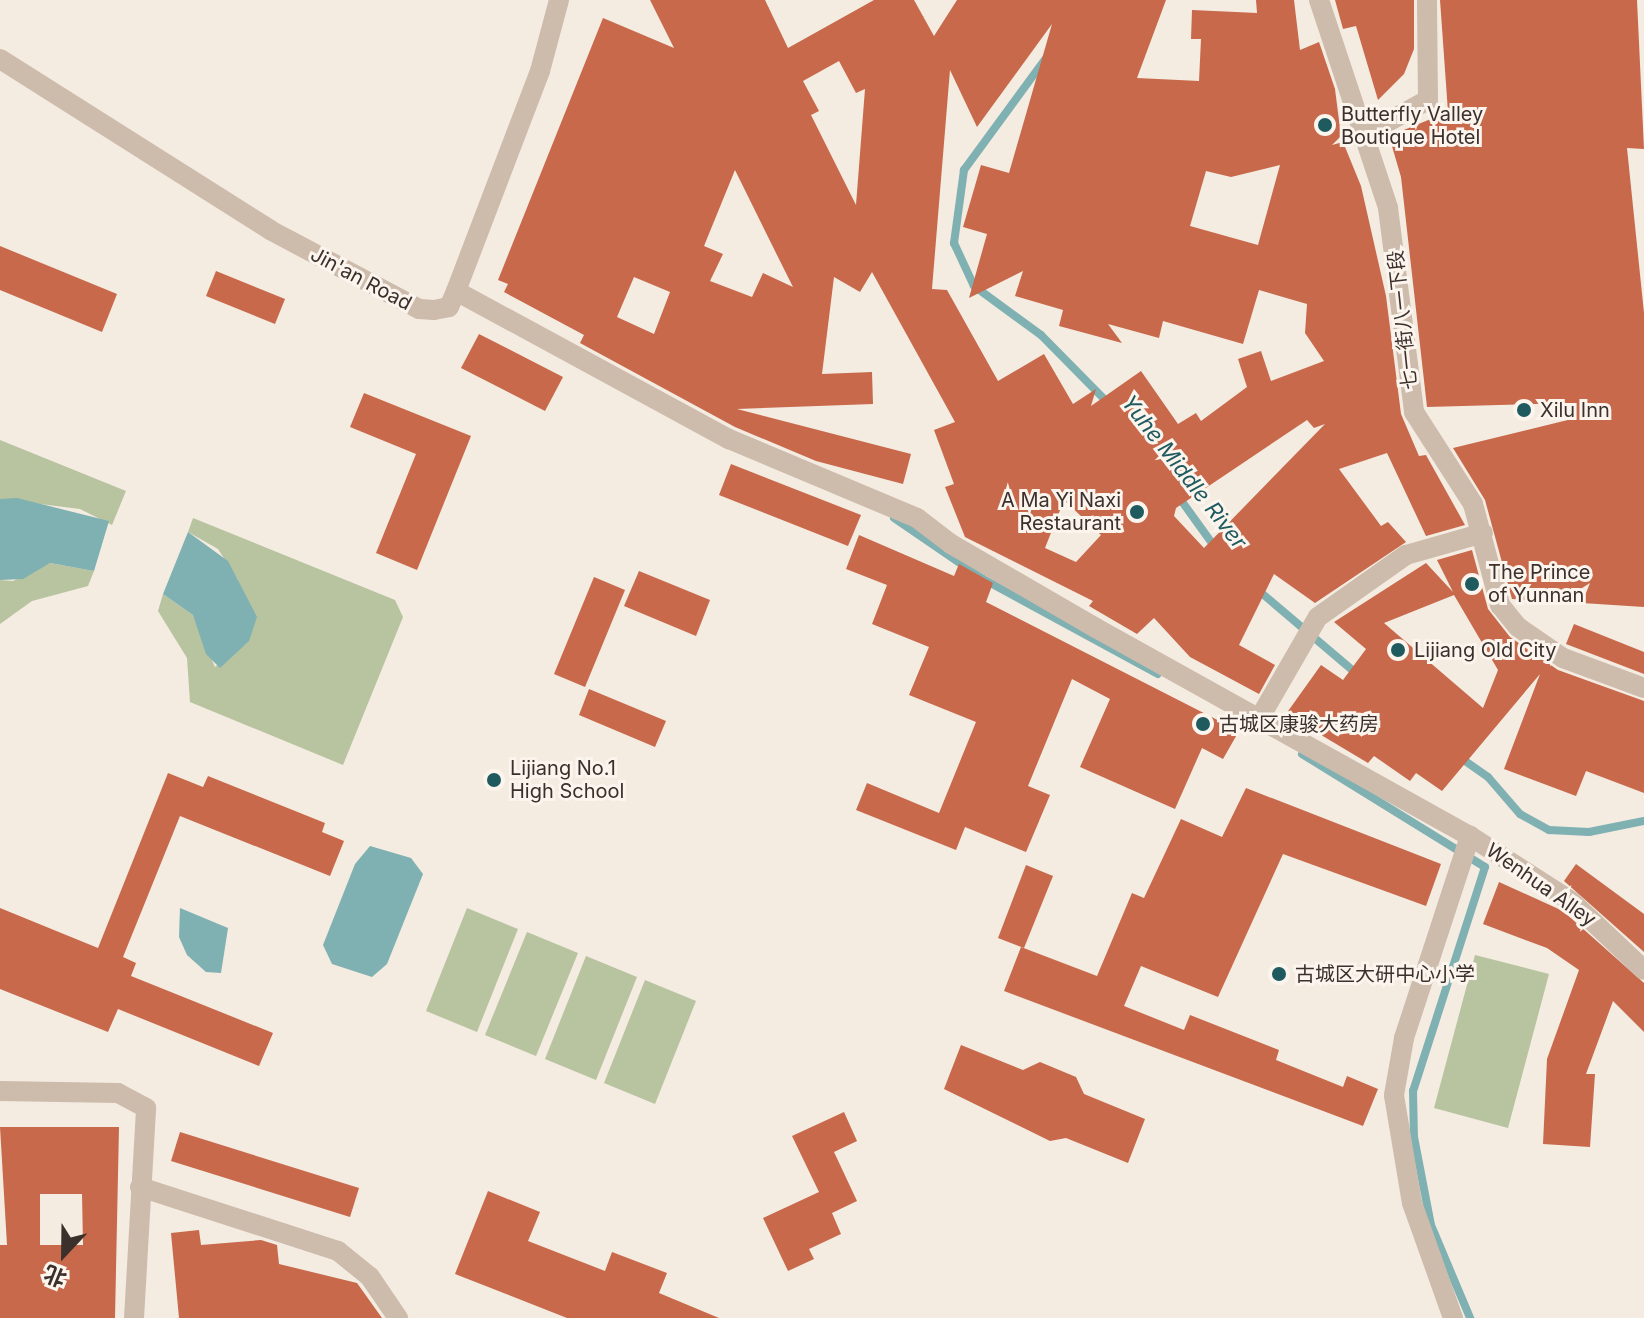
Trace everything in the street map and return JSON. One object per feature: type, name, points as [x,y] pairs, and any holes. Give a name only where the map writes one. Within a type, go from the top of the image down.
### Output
[{"type":"street","points":[[456,291],[535,85],[559,0]]},
{"type":"street","name":"七一街八一下段","points":[[1319,0],[1396,247],[1414,412],[1473,504],[1483,533],[1493,588],[1518,627],[1584,669],[1644,688]]},
{"type":"street","points":[[1360,137],[1428,100],[1427,0]]},
{"type":"street","name":"Jin'an Road","points":[[0,59],[177,175],[406,303],[419,309],[449,307],[456,291]]},
{"type":"street","name":"Wenhua Alley","points":[[456,291],[729,439],[917,518],[951,544],[1470,836],[1571,901],[1644,970]]},
{"type":"street","points":[[1259,719],[1297,646],[1318,617],[1406,555],[1483,533]]},
{"type":"street","points":[[1453,1318],[1412,1203],[1394,1095],[1404,1038],[1470,836]]},
{"type":"street","points":[[0,1091],[118,1093],[146,1108],[134,1318]]},
{"type":"street","points":[[140,1187],[338,1251],[370,1277],[398,1318]]},
{"type":"green space","points":[[0,440],[126,491],[112,525],[80,509],[0,499]]},
{"type":"green space","points":[[193,518],[395,600],[403,617],[343,765],[190,702],[187,658],[158,611],[163,594],[193,615],[215,667],[240,645],[238,580],[218,549],[188,532]]},
{"type":"green space","points":[[50,563],[94,571],[88,586],[32,601],[0,624],[0,580],[13,581]]},
{"type":"green space","points":[[467,908],[518,929],[477,1032],[426,1011]]},
{"type":"green space","points":[[527,932],[578,953],[536,1056],[485,1035]]},
{"type":"green space","points":[[1475,955],[1549,974],[1508,1128],[1434,1108]]},
{"type":"green space","points":[[586,956],[637,977],[596,1080],[545,1059]]},
{"type":"green space","points":[[645,980],[696,1001],[655,1104],[604,1083]]},
{"type":"water","points":[[17,498],[109,521],[94,571],[50,563],[23,579],[0,580],[0,499]]},
{"type":"water","points":[[188,532],[228,561],[257,617],[249,641],[220,668],[206,654],[193,615],[163,594]]},
{"type":"water","points":[[370,846],[411,858],[423,874],[387,964],[372,977],[332,964],[323,945],[355,864]]},
{"type":"water","points":[[180,908],[228,928],[221,973],[206,972],[187,955],[179,937]]},
{"type":"building","points":[[650,0],[765,0],[788,48],[874,0],[914,0],[934,36],[957,0],[1166,0],[1137,78],[1199,81],[1201,39],[1191,39],[1192,10],[1257,13],[1256,0],[1294,0],[1300,50],[1319,42],[1335,89],[1341,136],[1332,145],[1343,142],[1361,186],[1386,296],[1401,414],[1419,456],[1426,455],[1465,525],[1426,536],[1387,453],[1339,469],[1381,526],[1388,522],[1406,542],[1315,603],[1274,574],[1239,645],[1275,665],[1259,694],[1190,657],[1154,618],[1137,634],[1089,606],[1093,601],[965,537],[945,487],[954,484],[934,430],[955,422],[872,272],[860,292],[834,277],[822,374],[872,372],[873,404],[737,409],[911,454],[903,484],[816,461],[735,427],[580,343],[584,335],[504,292],[508,284],[498,280],[603,18],[674,48]],"holes":[[[1052,24],[1009,173],[981,165],[963,227],[987,234],[969,298],[1023,271],[1015,296],[1063,310],[1059,326],[1122,343],[1108,324],[1159,338],[1163,321],[1243,344],[1259,290],[1307,304],[1305,333],[1324,361],[1271,381],[1261,351],[1238,359],[1247,387],[1201,421],[1196,413],[1178,424],[1141,371],[1091,406],[1096,389],[1073,404],[1044,354],[998,381],[947,290],[932,289],[950,70],[977,127]],[[839,61],[856,93],[865,89],[856,205],[811,115],[819,111],[803,81]],[[1280,165],[1258,245],[1190,226],[1206,171],[1231,177]],[[735,170],[793,287],[763,273],[752,297],[710,281],[723,254],[704,246]],[[634,277],[670,292],[654,334],[617,317]],[[1307,420],[1314,428],[1325,424],[1204,548],[1174,516],[1176,508]],[[1064,500],[1101,535],[1076,562],[1045,548]]]},
{"type":"building","points":[[1335,0],[1414,0],[1414,49],[1404,74],[1378,100],[1356,26],[1343,29]]},
{"type":"building","points":[[1440,0],[1637,0],[1644,149],[1627,148],[1644,313],[1644,607],[1582,603],[1590,583],[1560,602],[1512,599],[1485,500],[1453,448],[1576,418],[1574,403],[1427,407],[1401,177],[1389,136],[1448,112]]},
{"type":"building","points":[[0,246],[117,294],[102,332],[0,290]]},
{"type":"building","points":[[216,271],[285,299],[275,324],[206,296]]},
{"type":"building","points":[[479,334],[563,377],[545,411],[461,368]]},
{"type":"building","points":[[364,393],[471,436],[417,570],[376,553],[416,454],[350,427]]},
{"type":"building","points":[[731,464],[861,515],[848,546],[719,495]]},
{"type":"building","points":[[859,535],[954,576],[959,564],[993,583],[986,602],[1239,731],[1223,759],[1202,748],[1175,809],[1080,767],[1110,699],[1072,679],[1028,786],[1050,795],[1026,852],[965,827],[956,850],[856,810],[867,783],[939,813],[976,722],[909,695],[929,647],[872,624],[887,585],[846,569]]},
{"type":"building","points":[[1472,550],[1488,609],[1510,637],[1558,670],[1644,701],[1644,793],[1586,771],[1576,796],[1504,769],[1540,674],[1442,791],[1416,773],[1410,781],[1374,756],[1368,763],[1286,714],[1321,665],[1343,680],[1366,649],[1334,622],[1426,563],[1453,592],[1437,560]],"holes":[[[1454,595],[1498,670],[1483,708],[1384,623]]]},
{"type":"building","points":[[639,571],[710,600],[696,636],[624,606]]},
{"type":"building","points":[[594,577],[625,590],[585,687],[554,674]]},
{"type":"building","points":[[1574,624],[1644,652],[1644,674],[1566,644]]},
{"type":"building","points":[[589,689],[666,721],[655,747],[579,715]]},
{"type":"building","points":[[168,773],[203,787],[208,776],[325,823],[322,832],[344,841],[330,876],[180,816],[123,957],[136,963],[131,976],[273,1033],[259,1066],[118,1009],[108,1032],[0,989],[0,908],[98,948]]},
{"type":"building","points":[[1246,788],[1441,864],[1426,906],[1283,854],[1218,997],[1141,966],[1124,1006],[1184,1030],[1190,1015],[1279,1050],[1276,1060],[1343,1087],[1347,1076],[1378,1089],[1363,1126],[1004,991],[1021,947],[1097,976],[1132,893],[1144,898],[1181,819],[1222,837]]},
{"type":"building","points":[[1576,864],[1644,914],[1644,952],[1564,881]]},
{"type":"building","points":[[1026,865],[1053,876],[1024,948],[998,938]]},
{"type":"building","points":[[1499,882],[1563,911],[1644,983],[1644,1032],[1613,1001],[1586,1074],[1595,1074],[1590,1147],[1543,1144],[1547,1059],[1579,970],[1547,948],[1483,924]]},
{"type":"building","points":[[961,1045],[1023,1070],[1040,1062],[1076,1077],[1084,1094],[1145,1119],[1128,1163],[1066,1138],[1050,1141],[944,1089]]},
{"type":"building","points":[[844,1112],[857,1141],[834,1152],[857,1201],[832,1213],[841,1234],[809,1249],[814,1259],[788,1271],[763,1218],[819,1192],[792,1136]]},
{"type":"building","points":[[0,1127],[119,1127],[115,1318],[0,1318],[0,1245],[7,1245]],"holes":[[[40,1194],[82,1194],[83,1245],[40,1245]]]},
{"type":"building","points":[[180,1132],[359,1188],[350,1217],[171,1161]]},
{"type":"building","points":[[488,1191],[540,1212],[528,1241],[605,1271],[612,1252],[667,1273],[659,1293],[719,1318],[567,1318],[455,1274]]},
{"type":"building","points":[[199,1230],[201,1245],[261,1240],[277,1245],[279,1264],[357,1283],[382,1318],[179,1318],[171,1233]]},
{"type":"waterway","name":"Yuhe Middle River","points":[[1046,58],[964,170],[954,243],[974,286],[1041,335],[1110,405]]},
{"type":"waterway","name":"Yuhe Middle River","points":[[1178,496],[1217,550]]},
{"type":"waterway","points":[[894,518],[983,579],[1158,674]]},
{"type":"waterway","name":"Yuhe Middle River","points":[[1258,590],[1357,674]]},
{"type":"waterway","points":[[1302,754],[1485,867],[1413,1091],[1414,1137],[1431,1225],[1470,1318]]},
{"type":"waterway","name":"Yuhe Middle River","points":[[1458,756],[1488,777],[1520,814],[1549,830],[1589,832],[1644,821]]},
{"type":"place","name":"Butterfly Valley Boutique Hotel","points":[[1325,125]]},
{"type":"place","name":"Xilu Inn","points":[[1524,410]]},
{"type":"place","name":"A Ma Yi Naxi Restaurant","points":[[1137,512]]},
{"type":"place","name":"The Prince of Yunnan","points":[[1472,584]]},
{"type":"place","name":"Lijiang Old City","points":[[1398,650]]},
{"type":"place","name":"古城区康骏大药房","points":[[1203,724]]},
{"type":"place","name":"Lijiang No.1 High School","points":[[494,780]]},
{"type":"place","name":"古城区大研中心小学","points":[[1279,974]]}]
